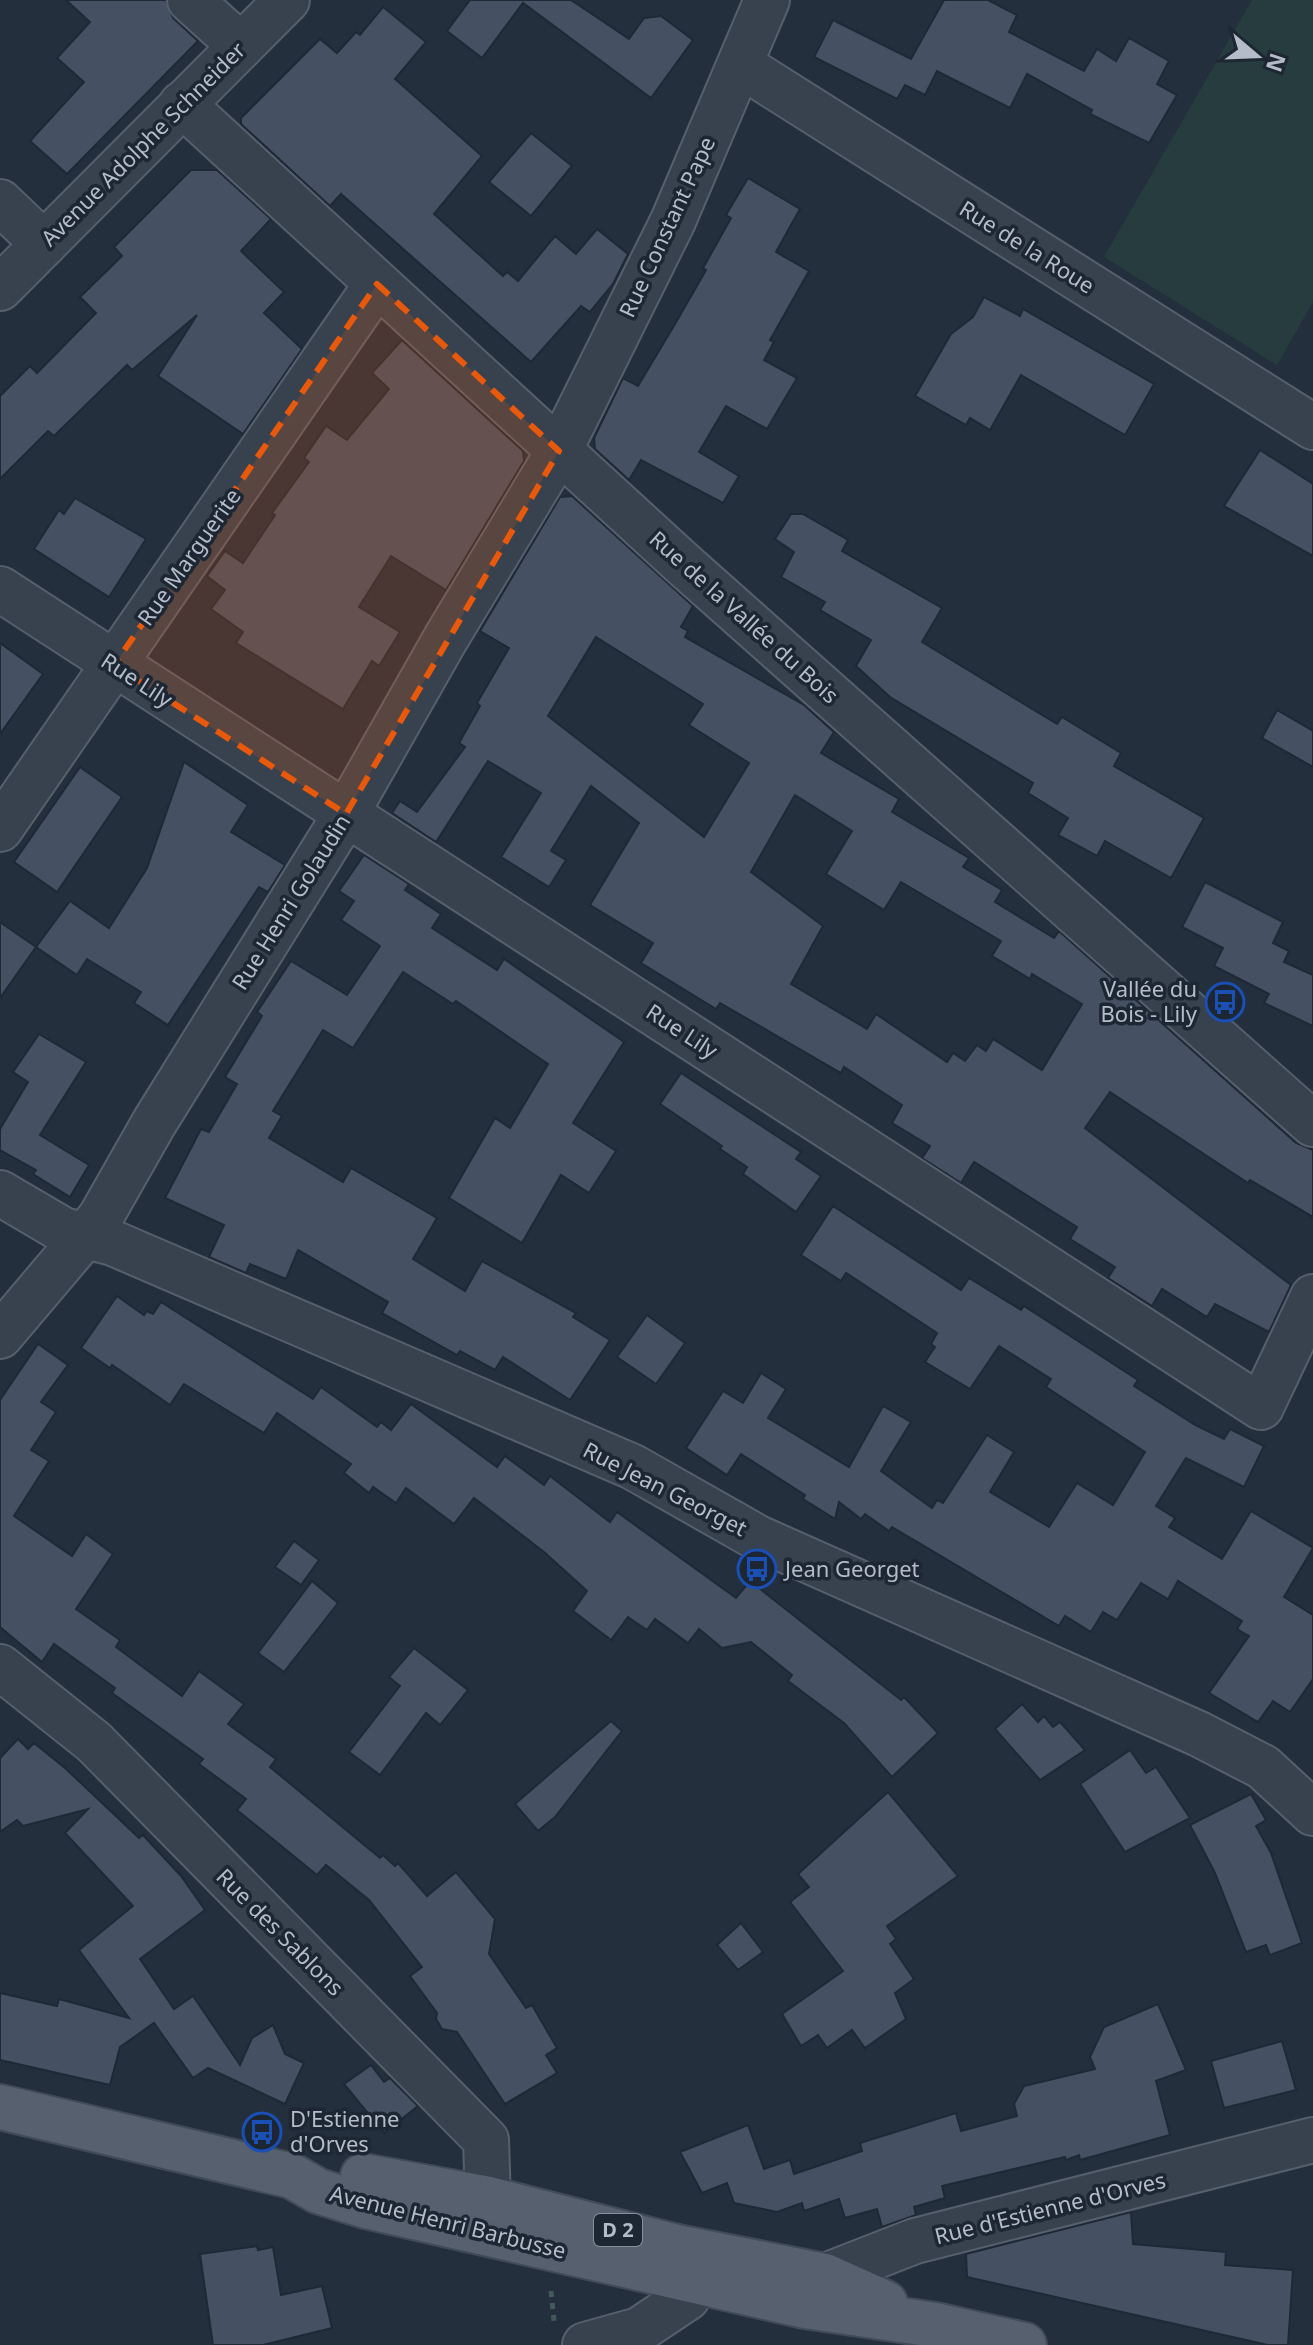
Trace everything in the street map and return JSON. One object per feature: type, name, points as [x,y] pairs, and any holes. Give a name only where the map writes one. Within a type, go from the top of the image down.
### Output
[{"type":"main road","name":"Avenue Henri Barbusse","points":[[0,2107],[292,2176],[318,2191],[366,2206],[489,2216],[681,2263],[815,2291],[935,2325],[1024,2345]]},
{"type":"main road","name":"Avenue Henri Barbusse","points":[[489,2216],[545,2246],[681,2263]]},
{"type":"street","points":[[190,0],[241,46]]},
{"type":"street","name":"Avenue Adolphe Schneider","points":[[0,288],[287,0]]},
{"type":"street","name":"Rue Constant Pape","points":[[559,451],[673,221],[742,66],[767,0]]},
{"type":"street","name":"Rue de la Roue","points":[[742,66],[1313,427]]},
{"type":"street","name":"Rue de la Vallée du Bois","points":[[182,104],[559,451],[1313,1124]]},
{"type":"street","points":[[0,202],[44,244]]},
{"type":"street","name":"Rue Marguerite","points":[[0,829],[377,284]]},
{"type":"street","name":"Rue Henri Golaudin","points":[[0,1336],[86,1238],[346,814],[446,638],[559,451]]},
{"type":"street","name":"Rue Lily","points":[[0,589],[1261,1407],[1313,1297]]},
{"type":"street","name":"Rue Jean Georget","points":[[0,1193],[63,1230],[113,1243],[633,1467],[758,1538],[1199,1734],[1263,1767],[1313,1813]]},
{"type":"street","name":"Rue des Sablons","points":[[0,1667],[94,1742],[486,2140],[489,2216]]},
{"type":"street","name":"Rue d'Estienne d'Orves","points":[[815,2291],[915,2241],[1313,2140]]},
{"type":"street","points":[[570,2338],[639,2330],[668,2312],[687,2298],[681,2263]]},
{"type":"path","points":[[545,2246],[570,2338]]},
{"type":"highlighted area","points":[[377,284],[559,451],[346,814],[114,665]]},
{"type":"green space","points":[[1252,0],[1313,0],[1313,302],[1277,365],[1104,257]]},
{"type":"building","points":[[66,0],[166,0],[173,18],[198,41],[67,174],[30,141],[84,82],[57,58],[90,22]]},
{"type":"building","points":[[470,0],[571,0],[629,39],[644,18],[661,16],[693,40],[651,98],[523,3],[482,58],[447,31]]},
{"type":"building","points":[[944,0],[988,0],[1017,15],[1009,32],[1084,71],[1097,49],[1116,61],[1129,38],[1169,61],[1157,84],[1177,95],[1149,143],[1090,114],[1092,110],[1027,74],[1010,108],[937,71],[925,95],[905,85],[897,99],[814,57],[833,20],[911,59]]},
{"type":"building","points":[[383,7],[426,42],[395,79],[482,156],[434,214],[503,276],[507,272],[518,281],[555,236],[576,254],[597,229],[628,254],[613,284],[590,312],[581,306],[531,362],[341,194],[330,206],[241,124],[241,118],[320,39],[337,53],[356,32],[360,35]]},
{"type":"building","points":[[531,133],[572,166],[531,216],[489,182]]},
{"type":"building","points":[[191,170],[217,170],[271,219],[241,251],[284,292],[264,313],[302,349],[243,434],[158,376],[197,315],[132,370],[127,365],[54,436],[48,431],[0,479],[0,396],[30,366],[37,373],[96,313],[80,297],[122,256],[114,247]]},
{"type":"building","points":[[748,178],[800,209],[776,252],[809,271],[770,340],[774,342],[764,360],[797,378],[767,429],[726,406],[699,452],[739,476],[723,503],[641,460],[629,480],[595,449],[594,438],[623,378],[638,386],[675,324],[706,270],[703,268],[731,218],[726,215]]},
{"type":"building","points":[[984,297],[1020,316],[1023,309],[1154,384],[1125,435],[1021,375],[990,430],[970,418],[966,425],[915,396],[951,334],[973,317]]},
{"type":"building","points":[[402,340],[523,451],[524,461],[446,590],[391,556],[359,607],[400,632],[379,666],[372,661],[343,709],[236,643],[243,632],[211,609],[225,590],[207,576],[225,551],[243,563],[275,515],[272,513],[309,462],[304,458],[326,426],[347,440],[389,389],[372,373]]},
{"type":"building","points":[[1260,450],[1313,484],[1313,556],[1224,506]]},
{"type":"building","points":[[572,496],[693,606],[681,627],[688,631],[685,637],[804,705],[834,732],[821,753],[899,799],[892,812],[969,858],[963,867],[1002,890],[995,902],[1054,938],[1059,931],[1296,1143],[1313,1150],[1313,1217],[1250,1180],[1248,1183],[1110,1092],[1085,1128],[1291,1285],[1269,1332],[1215,1304],[1207,1317],[1162,1289],[1152,1306],[1108,1278],[1115,1267],[1070,1239],[1077,1227],[974,1162],[961,1183],[922,1158],[930,1146],[892,1123],[902,1105],[844,1067],[841,1073],[720,1003],[716,1009],[641,963],[653,943],[590,905],[639,823],[591,786],[551,851],[566,860],[549,887],[501,857],[541,793],[488,761],[436,842],[392,813],[400,801],[417,812],[465,747],[459,743],[480,706],[477,703],[509,648],[480,631],[560,497]],"holes":[[[596,637],[703,704],[689,725],[749,763],[704,837],[548,716]],[[795,795],[852,831],[826,874],[884,910],[901,882],[1001,941],[992,956],[1030,979],[1032,974],[1082,1004],[1042,1070],[993,1039],[986,1051],[977,1045],[965,1061],[953,1053],[947,1062],[876,1014],[867,1029],[791,984],[823,926],[751,872]]]},
{"type":"building","points":[[75,498],[146,539],[109,597],[34,549],[59,510],[64,514]]},
{"type":"building","points":[[791,514],[803,514],[848,540],[842,551],[942,608],[922,642],[1057,724],[1062,717],[1121,753],[1114,766],[1204,818],[1171,878],[1105,841],[1097,856],[1058,835],[1068,818],[1028,793],[1033,783],[890,697],[856,666],[871,640],[820,610],[825,602],[781,577],[794,552],[775,539]]},
{"type":"building","points":[[0,643],[43,674],[0,734]]},
{"type":"building","points":[[1277,710],[1313,731],[1313,767],[1262,738]]},
{"type":"building","points":[[184,762],[248,805],[231,832],[285,865],[268,892],[259,887],[168,1025],[134,1003],[141,992],[87,959],[77,975],[36,947],[70,901],[109,928],[147,868]]},
{"type":"building","points":[[80,767],[122,797],[57,892],[14,862]]},
{"type":"building","points":[[364,855],[409,884],[405,890],[441,914],[432,928],[497,970],[504,959],[624,1042],[573,1123],[616,1151],[589,1193],[561,1175],[522,1243],[449,1198],[495,1118],[510,1128],[548,1064],[456,1001],[453,1004],[403,972],[353,1048],[323,1030],[273,1111],[282,1116],[269,1138],[343,1182],[351,1168],[437,1218],[413,1259],[465,1291],[482,1261],[576,1313],[573,1317],[610,1340],[570,1400],[503,1357],[495,1370],[460,1351],[457,1355],[382,1313],[388,1302],[298,1250],[286,1279],[250,1264],[246,1273],[209,1257],[224,1225],[165,1198],[201,1129],[209,1132],[237,1084],[225,1077],[262,1016],[257,1012],[291,961],[347,995],[380,946],[341,920],[354,901],[339,891]]},
{"type":"building","points":[[1205,882],[1283,922],[1273,943],[1289,951],[1284,962],[1313,975],[1313,1026],[1264,1003],[1269,994],[1214,966],[1223,948],[1182,927]]},
{"type":"building","points":[[0,922],[36,947],[0,998]]},
{"type":"building","points":[[39,1034],[86,1062],[40,1135],[89,1165],[70,1197],[33,1174],[36,1170],[0,1150],[0,1129],[28,1082],[13,1072]]},
{"type":"building","points":[[681,1073],[801,1152],[796,1159],[821,1176],[796,1212],[743,1174],[747,1167],[720,1149],[722,1146],[660,1104]]},
{"type":"building","points":[[833,1206],[961,1290],[969,1278],[1021,1310],[1024,1306],[1138,1380],[1134,1386],[1195,1425],[1224,1439],[1230,1429],[1264,1446],[1244,1487],[1186,1458],[1156,1506],[1175,1518],[1169,1527],[1222,1559],[1251,1511],[1313,1548],[1284,1597],[1313,1615],[1313,1679],[1290,1712],[1273,1701],[1258,1722],[1209,1693],[1249,1636],[1237,1629],[1242,1621],[1178,1581],[1168,1599],[1141,1583],[1117,1620],[1103,1612],[1091,1632],[1065,1616],[1059,1626],[892,1527],[889,1531],[865,1514],[861,1519],[839,1502],[835,1519],[803,1499],[805,1495],[741,1454],[727,1475],[686,1448],[723,1391],[743,1403],[761,1373],[786,1389],[768,1418],[849,1467],[883,1406],[911,1422],[881,1471],[932,1508],[937,1500],[943,1503],[987,1435],[1014,1452],[990,1492],[1049,1527],[1077,1483],[1113,1505],[1145,1452],[1046,1387],[1051,1379],[999,1346],[970,1389],[925,1362],[935,1347],[931,1344],[937,1333],[846,1273],[841,1281],[801,1255]]},
{"type":"building","points":[[117,1296],[144,1315],[147,1311],[153,1314],[161,1302],[313,1399],[321,1387],[377,1427],[381,1422],[391,1430],[411,1404],[497,1467],[505,1456],[544,1485],[550,1476],[610,1522],[617,1512],[736,1598],[750,1581],[901,1700],[904,1697],[938,1733],[892,1777],[844,1723],[788,1681],[792,1675],[751,1642],[722,1648],[699,1629],[688,1643],[655,1619],[647,1630],[628,1617],[611,1640],[573,1611],[587,1591],[544,1552],[474,1498],[454,1524],[406,1488],[396,1503],[373,1487],[369,1493],[344,1473],[351,1464],[277,1413],[264,1433],[184,1384],[170,1405],[112,1365],[110,1368],[81,1348]]},
{"type":"building","points":[[647,1315],[685,1343],[656,1384],[617,1357]]},
{"type":"building","points":[[38,1344],[68,1365],[41,1402],[56,1412],[31,1450],[49,1461],[14,1516],[72,1556],[86,1534],[113,1554],[76,1609],[120,1640],[116,1647],[182,1696],[199,1671],[244,1704],[228,1724],[276,1759],[270,1767],[380,1858],[383,1855],[395,1866],[398,1863],[427,1896],[456,1872],[495,1919],[489,1954],[526,2008],[532,2005],[557,2048],[546,2055],[557,2073],[505,2104],[457,2032],[442,2029],[436,2019],[437,2013],[410,1976],[422,1967],[369,1900],[326,1865],[317,1875],[237,1810],[246,1799],[199,1764],[203,1759],[112,1693],[115,1688],[54,1644],[42,1662],[0,1627],[0,1400]]},
{"type":"building","points":[[294,1541],[319,1560],[301,1585],[275,1567]]},
{"type":"building","points":[[312,1581],[338,1603],[284,1672],[258,1653]]},
{"type":"building","points":[[414,1648],[468,1690],[440,1725],[426,1713],[380,1775],[349,1752],[400,1686],[389,1677]]},
{"type":"building","points":[[1022,1704],[1038,1722],[1044,1716],[1053,1727],[1060,1722],[1085,1750],[1040,1780],[995,1729]]},
{"type":"building","points":[[611,1721],[622,1731],[555,1817],[538,1831],[515,1804]]},
{"type":"building","points":[[18,1739],[28,1749],[34,1743],[65,1768],[139,1838],[143,1835],[181,1876],[205,1910],[140,1959],[174,2009],[193,1996],[240,2065],[252,2038],[273,2025],[285,2054],[304,2063],[285,2104],[208,2068],[193,2078],[154,2023],[120,2047],[110,2085],[0,2060],[0,1993],[57,2006],[59,1999],[129,2018],[79,1950],[133,1906],[65,1833],[88,1809],[23,1826],[17,1820],[0,1832],[0,1758]]},
{"type":"building","points":[[1130,1750],[1146,1773],[1156,1767],[1190,1818],[1125,1852],[1080,1784]]},
{"type":"building","points":[[888,1792],[958,1876],[887,1926],[896,1939],[890,1944],[914,1979],[895,1993],[906,2019],[865,2048],[852,2030],[827,2048],[818,2035],[801,2046],[782,2014],[843,1971],[790,1902],[809,1887],[798,1874]]},
{"type":"building","points":[[1251,1794],[1266,1820],[1256,1826],[1271,1853],[1302,1943],[1270,1955],[1266,1945],[1246,1952],[1215,1873],[1190,1825]]},
{"type":"building","points":[[741,1923],[763,1952],[738,1970],[717,1945]]},
{"type":"building","points":[[1158,2004],[1186,2070],[1156,2081],[1170,2135],[1080,2160],[1079,2155],[1066,2160],[1065,2157],[942,2186],[945,2198],[914,2207],[916,2215],[882,2227],[877,2209],[845,2218],[839,2199],[804,2211],[802,2203],[777,2212],[734,2203],[727,2183],[702,2193],[680,2152],[748,2125],[764,2169],[790,2160],[794,2174],[862,2151],[860,2143],[956,2113],[961,2131],[1017,2116],[1014,2104],[1024,2086],[1095,2069],[1090,2057],[1104,2027]]},
{"type":"building","points":[[1282,2041],[1296,2090],[1224,2108],[1211,2061]]},
{"type":"building","points":[[371,2065],[384,2082],[390,2078],[418,2106],[384,2133],[344,2084]]},
{"type":"building","points":[[1131,2212],[1133,2244],[1226,2252],[1225,2265],[1293,2270],[1288,2345],[1268,2345],[967,2277],[966,2254]]},
{"type":"building","points":[[257,2246],[258,2250],[273,2247],[281,2295],[322,2286],[332,2328],[263,2345],[213,2345],[200,2254]]},
{"type":"place","name":"Vallée du Bois - Lily","points":[[1225,1002]]},
{"type":"place","name":"Jean Georget","points":[[757,1569]]},
{"type":"place","name":"D'Estienne d'Orves","points":[[262,2132]]}]
